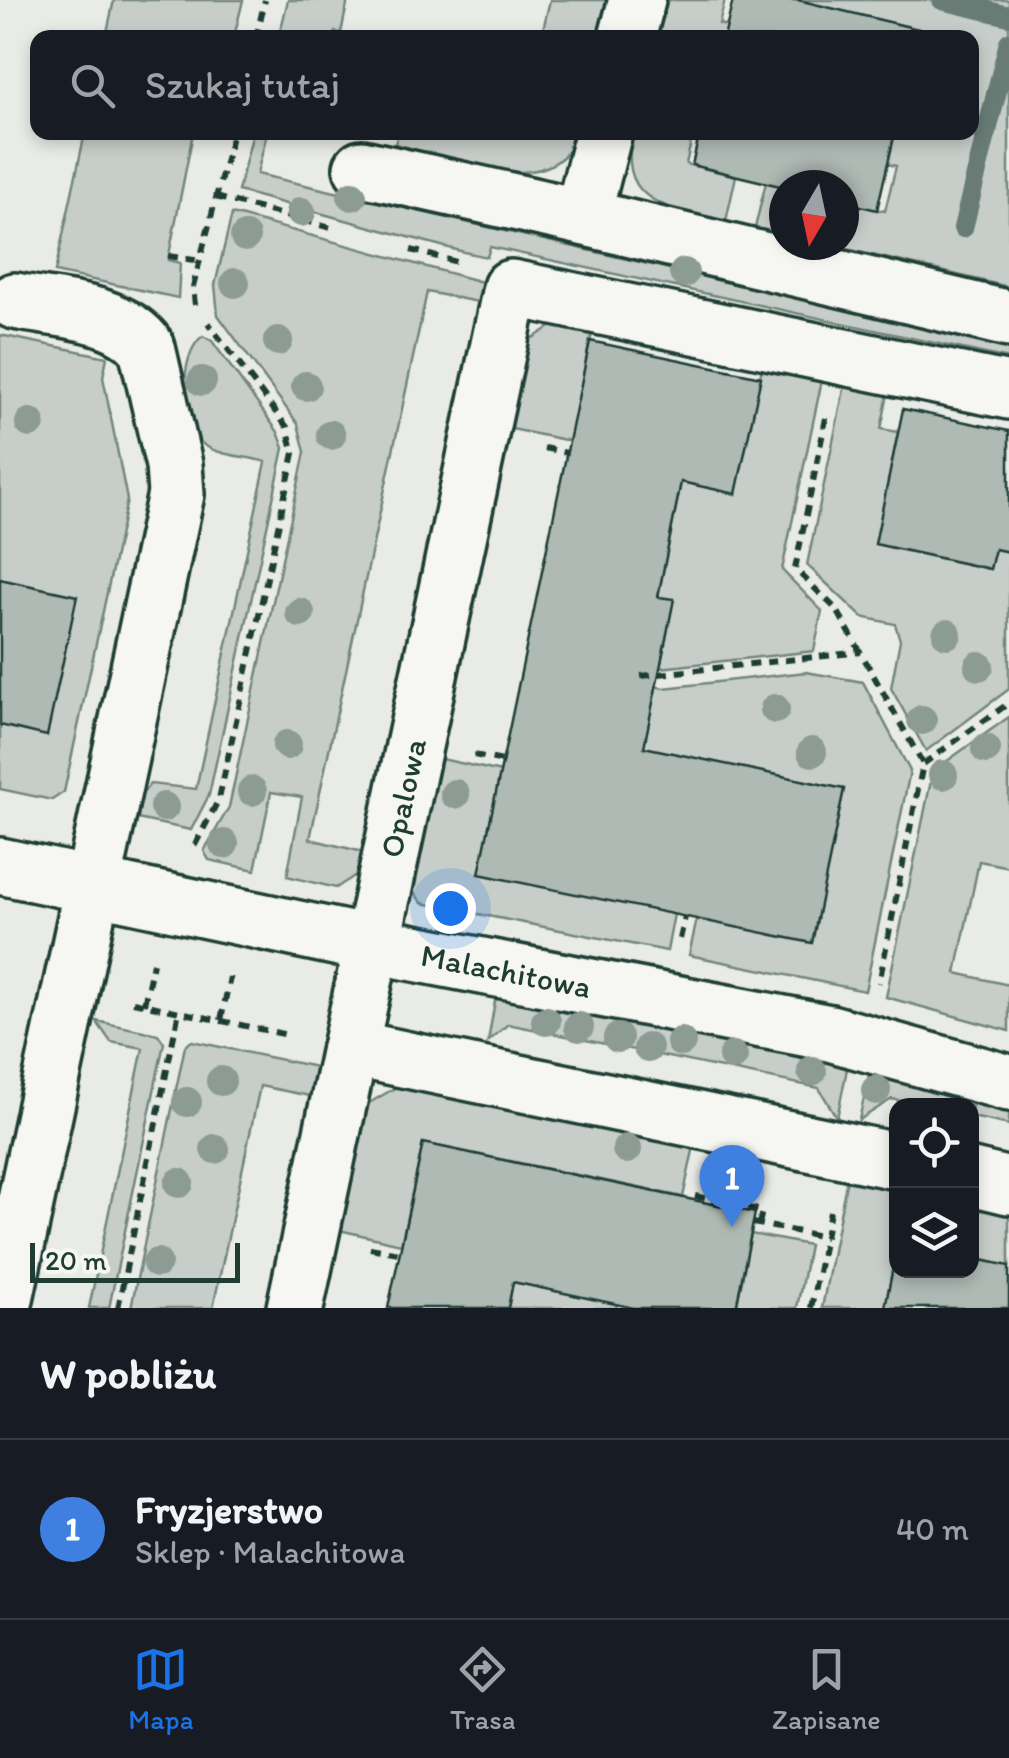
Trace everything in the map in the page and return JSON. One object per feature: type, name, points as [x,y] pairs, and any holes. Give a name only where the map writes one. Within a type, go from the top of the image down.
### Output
[{"type":"street","points":[[629,30],[637,0]]},
{"type":"street","points":[[582,217],[602,140]]},
{"type":"street","points":[[362,168],[1009,319]]},
{"type":"street","name":"Opalowa","points":[[295,1308],[511,288],[838,356]]},
{"type":"street","points":[[3,1308],[68,989],[96,887],[173,520],[174,464],[147,348],[136,332],[112,322],[15,302]]},
{"type":"street","points":[[838,356],[1009,391]]},
{"type":"street","name":"Malachitowa","points":[[0,866],[373,945],[830,1033],[1009,1083]]},
{"type":"street","points":[[350,1048],[889,1160]]},
{"type":"street","points":[[979,1180],[1009,1186]]},
{"type":"path","points":[[258,30],[266,0]]},
{"type":"path","points":[[168,256],[200,261]]},
{"type":"path","points":[[838,356],[795,569],[837,610],[924,764],[875,1001]]},
{"type":"path","points":[[641,676],[860,652]]},
{"type":"path","points":[[924,764],[1009,704]]},
{"type":"path","points":[[125,1001],[350,1048]]},
{"type":"path","points":[[118,1308],[179,1011]]},
{"type":"path","points":[[694,1196],[762,1211],[756,1224],[825,1237]]},
{"type":"path","points":[[810,1308],[831,1205]]},
{"type":"shaded area","points":[[114,0],[243,0],[236,30],[108,30]]},
{"type":"shaded area","points":[[288,0],[348,0],[342,30],[281,30]]},
{"type":"shaded area","points":[[550,0],[611,0],[604,30],[543,30]]},
{"type":"shaded area","points":[[667,0],[725,0],[719,24],[727,26],[726,30],[659,30]]},
{"type":"shaded area","points":[[790,0],[1009,0],[1009,287],[859,252],[859,205],[885,211],[896,166],[888,164],[893,140],[979,140],[979,30],[924,30]]},
{"type":"shaded area","points":[[83,140],[192,140],[168,260],[180,263],[178,298],[55,272]]},
{"type":"shaded area","points":[[251,140],[265,140],[257,174],[1009,347],[1009,359],[490,247],[487,257],[464,252],[238,191]]},
{"type":"shaded area","points":[[396,140],[574,140],[565,155],[546,167],[523,172],[497,171],[395,144]]},
{"type":"shaded area","points":[[632,140],[691,140],[686,164],[736,176],[726,221],[652,200],[632,175]]},
{"type":"shaded area","points":[[767,178],[769,231],[755,228]]},
{"type":"shaded area","points":[[232,214],[482,282],[478,302],[427,292],[310,839],[363,852],[356,875],[336,888],[287,876],[302,797],[271,792],[255,870],[209,860],[204,851],[229,807],[305,452],[298,424],[218,315],[215,285]]},
{"type":"shaded area","points":[[560,321],[593,328],[570,441],[507,428],[525,343]]},
{"type":"shaded area","points":[[0,335],[107,357],[103,377],[127,500],[64,792],[52,800],[0,789]]},
{"type":"shaded area","points":[[203,336],[212,341],[278,432],[284,448],[209,795],[191,830],[137,819],[140,797],[150,784],[196,789],[266,462],[218,451],[196,436],[186,408],[186,373],[189,358]]},
{"type":"shaded area","points":[[763,363],[823,375],[782,570],[822,611],[814,651],[660,668],[673,599],[658,597],[681,482],[735,493]]},
{"type":"shaded area","points":[[846,380],[889,389],[881,429],[898,432],[876,544],[989,569],[995,549],[1009,552],[1009,689],[926,751],[891,688],[900,640],[895,624],[862,617],[807,565]]},
{"type":"shaded area","points":[[806,672],[863,682],[910,771],[865,991],[689,955],[697,919],[811,942],[844,789],[729,765],[618,784],[640,683],[664,688]]},
{"type":"shaded area","points":[[1009,717],[1009,867],[979,861],[956,973],[1009,985],[1009,1031],[886,997],[933,771]]},
{"type":"shaded area","points":[[437,758],[501,772],[674,914],[667,951],[422,903],[410,887]]},
{"type":"shaded area","points":[[496,995],[848,1064],[837,1118],[819,1088],[508,1024],[488,1042]]},
{"type":"shaded area","points":[[96,1021],[158,1034],[164,1043],[109,1308],[89,1308],[143,1048],[111,1042]]},
{"type":"shaded area","points":[[192,1041],[316,1067],[310,1096],[260,1086],[213,1308],[131,1308],[185,1046]]},
{"type":"shaded area","points":[[870,1070],[977,1097],[1009,1111],[1009,1125],[979,1119],[979,1098],[889,1098],[859,1120]]},
{"type":"shaded area","points":[[400,1085],[694,1146],[683,1197],[423,1143],[401,1244],[339,1230],[364,1106]]},
{"type":"shaded area","points":[[847,1178],[889,1187],[891,1278],[885,1308],[822,1308]]},
{"type":"shaded area","points":[[979,1206],[1009,1212],[1009,1266],[979,1260]]},
{"type":"shaded area","points":[[751,1234],[809,1245],[797,1308],[736,1308]]},
{"type":"shaded area","points":[[513,1282],[617,1304],[616,1308],[508,1308]]},
{"type":"building","points":[[733,0],[798,0],[918,29],[918,30],[726,30]]},
{"type":"building","points":[[698,140],[893,140],[877,210],[859,206],[859,170],[769,170],[769,183],[692,165]]},
{"type":"building","points":[[590,341],[761,377],[736,494],[681,482],[658,597],[674,599],[644,747],[844,789],[812,943],[479,874]]},
{"type":"building","points":[[903,409],[1009,431],[1009,552],[995,549],[990,569],[875,544]]},
{"type":"building","points":[[0,579],[77,596],[47,736],[0,725]]},
{"type":"building","points":[[423,1143],[755,1213],[736,1308],[634,1308],[513,1282],[508,1308],[388,1308]]},
{"type":"building","points":[[979,1260],[1009,1266],[1009,1308],[885,1308],[891,1278],[979,1278]]},
{"type":"waterway","points":[[942,0],[1009,16]]},
{"type":"waterway","points":[[963,228],[1009,42]]},
{"type":"place","name":"Fryzjerstwo","points":[[732,1227]]}]
